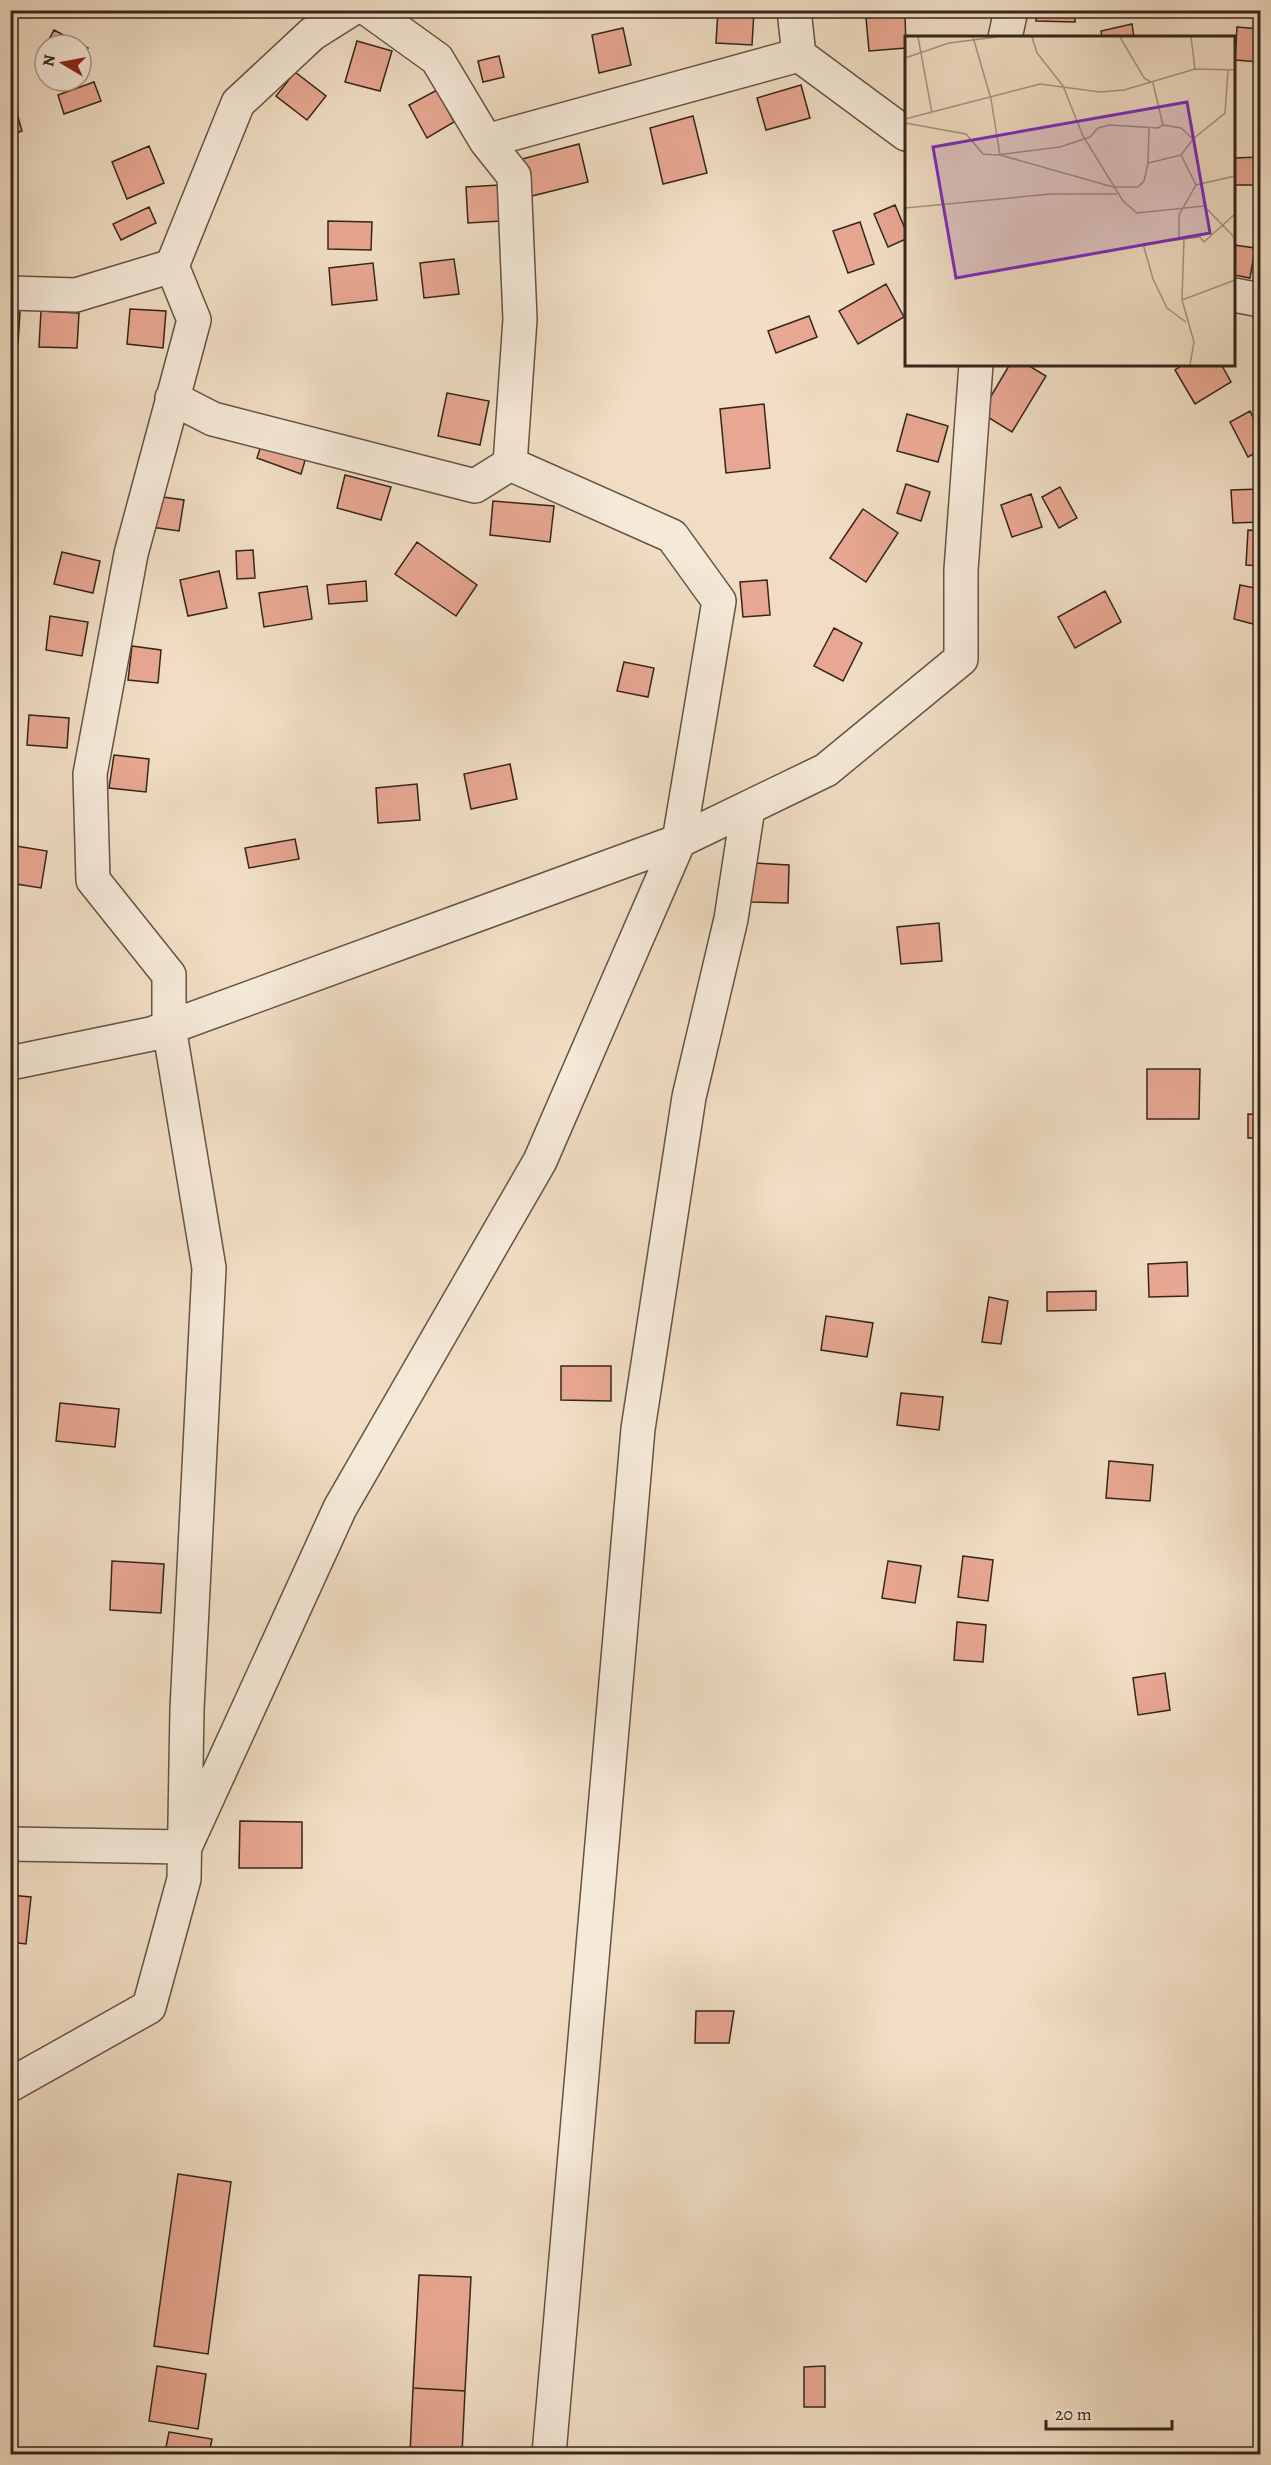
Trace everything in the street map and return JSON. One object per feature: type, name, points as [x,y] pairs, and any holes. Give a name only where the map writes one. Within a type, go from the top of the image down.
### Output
[{"type":"street","points":[[10,2085],[149,2007],[184,1879],[187,1709],[209,1268],[169,1027],[169,975],[93,880],[90,774],[131,554],[194,320],[172,266],[238,103],[312,34],[350,10]]},
{"type":"street","points":[[369,10],[437,58],[486,141],[514,176],[520,319],[510,464]]},
{"type":"street","points":[[794,10],[799,55],[905,133]]},
{"type":"street","points":[[1005,36],[1011,10]]},
{"type":"street","points":[[486,141],[799,55]]},
{"type":"street","points":[[10,293],[76,295],[172,266]]},
{"type":"street","points":[[1235,295],[1260,300]]},
{"type":"street","points":[[10,1063],[151,1034],[679,841],[826,770],[961,659],[961,570],[976,366]]},
{"type":"street","points":[[172,398],[213,419],[475,486],[510,464]]},
{"type":"street","points":[[185,1847],[340,1508],[540,1161],[679,841],[719,600],[672,536],[510,464]]},
{"type":"street","points":[[549,2454],[638,1429],[689,1097],[731,919],[748,808]]},
{"type":"street","points":[[10,1844],[185,1847]]},
{"type":"building","points":[[718,10],[754,11],[752,45],[716,43]]},
{"type":"building","points":[[1036,10],[1075,10],[1075,22],[1036,21]]},
{"type":"building","points":[[905,15],[905,48],[869,51],[866,18]]},
{"type":"building","points":[[1132,24],[1134,36],[1102,36],[1101,31]]},
{"type":"building","points":[[1237,27],[1260,29],[1260,62],[1235,60]]},
{"type":"building","points":[[623,28],[631,65],[599,73],[592,35]]},
{"type":"building","points":[[357,41],[392,51],[380,91],[345,82]]},
{"type":"building","points":[[499,56],[504,77],[483,82],[478,61]]},
{"type":"building","points":[[295,72],[326,96],[307,120],[276,96]]},
{"type":"building","points":[[93,82],[101,101],[64,114],[58,95],[93,93]]},
{"type":"building","points":[[801,85],[810,118],[766,130],[757,98]]},
{"type":"building","points":[[437,90],[454,122],[427,138],[409,105]]},
{"type":"building","points":[[14,103],[22,131],[10,135],[10,104]]},
{"type":"building","points":[[693,116],[707,173],[663,184],[650,128]]},
{"type":"building","points":[[579,144],[588,182],[532,196],[522,159]]},
{"type":"building","points":[[149,146],[164,183],[127,199],[112,162]]},
{"type":"building","points":[[1260,157],[1260,185],[1235,185],[1235,158]]},
{"type":"building","points":[[499,185],[501,221],[468,223],[466,187]]},
{"type":"building","points":[[895,205],[905,229],[905,239],[888,247],[874,214]]},
{"type":"building","points":[[149,207],[156,223],[121,240],[113,224]]},
{"type":"building","points":[[328,221],[372,222],[371,250],[328,249]]},
{"type":"building","points":[[860,222],[874,264],[848,273],[833,231]]},
{"type":"building","points":[[1235,245],[1255,248],[1250,278],[1235,275]]},
{"type":"building","points":[[454,259],[459,294],[424,298],[420,263]]},
{"type":"building","points":[[373,263],[377,300],[332,305],[329,268]]},
{"type":"building","points":[[886,284],[904,317],[858,344],[839,311]]},
{"type":"building","points":[[130,309],[166,311],[163,348],[127,344]]},
{"type":"building","points":[[41,311],[79,313],[77,348],[39,347]]},
{"type":"building","points":[[10,312],[20,312],[18,343],[10,342]]},
{"type":"building","points":[[809,316],[817,337],[776,353],[768,331]]},
{"type":"building","points":[[1009,366],[1029,366],[1046,376],[1012,432],[981,413]]},
{"type":"building","points":[[1181,366],[1222,366],[1231,382],[1195,404],[1175,370]]},
{"type":"building","points":[[447,393],[489,401],[480,445],[438,436]]},
{"type":"building","points":[[764,404],[770,468],[726,473],[720,409]]},
{"type":"building","points":[[1250,411],[1260,431],[1260,450],[1248,457],[1230,422]]},
{"type":"building","points":[[907,414],[948,426],[938,462],[897,451]]},
{"type":"building","points":[[263,439],[307,454],[301,474],[257,458]]},
{"type":"building","points":[[345,475],[391,487],[381,520],[337,508]]},
{"type":"building","points":[[906,484],[930,492],[921,521],[897,513]]},
{"type":"building","points":[[1060,487],[1077,518],[1059,528],[1042,497]]},
{"type":"building","points":[[1260,489],[1260,522],[1233,523],[1231,490]]},
{"type":"building","points":[[1031,494],[1042,527],[1012,537],[1001,505]]},
{"type":"building","points":[[156,496],[184,500],[179,531],[151,527]]},
{"type":"building","points":[[493,501],[554,506],[550,542],[490,535]]},
{"type":"building","points":[[863,509],[898,533],[866,582],[830,558]]},
{"type":"building","points":[[1248,530],[1260,531],[1260,566],[1246,565]]},
{"type":"building","points":[[417,542],[477,585],[456,616],[395,574]]},
{"type":"building","points":[[253,550],[255,578],[237,579],[236,551]]},
{"type":"building","points":[[62,552],[100,561],[93,593],[54,584]]},
{"type":"building","points":[[219,571],[227,608],[188,616],[180,580]]},
{"type":"building","points":[[767,580],[770,615],[743,617],[740,582]]},
{"type":"building","points":[[366,581],[367,601],[329,604],[327,585]]},
{"type":"building","points":[[1240,585],[1260,589],[1253,624],[1234,619]]},
{"type":"building","points":[[307,586],[312,619],[264,627],[259,593]]},
{"type":"building","points":[[1105,591],[1121,622],[1075,648],[1058,617]]},
{"type":"building","points":[[50,616],[88,622],[82,656],[46,650]]},
{"type":"building","points":[[834,628],[862,643],[843,681],[814,666]]},
{"type":"building","points":[[132,646],[161,650],[158,683],[128,680]]},
{"type":"building","points":[[624,662],[654,668],[648,697],[617,691]]},
{"type":"building","points":[[29,715],[69,718],[67,748],[27,745]]},
{"type":"building","points":[[114,755],[149,759],[146,792],[109,788]]},
{"type":"building","points":[[510,764],[517,799],[471,809],[464,774]]},
{"type":"building","points":[[417,784],[420,820],[378,823],[376,788]]},
{"type":"building","points":[[295,839],[299,859],[249,868],[245,848]]},
{"type":"building","points":[[10,845],[47,851],[41,888],[10,883]]},
{"type":"building","points":[[753,863],[789,865],[788,903],[751,902]]},
{"type":"building","points":[[939,923],[942,961],[901,964],[897,927]]},
{"type":"building","points":[[1147,1069],[1200,1069],[1199,1119],[1147,1119]]},
{"type":"building","points":[[1248,1114],[1260,1115],[1260,1138],[1248,1138]]},
{"type":"building","points":[[1187,1262],[1188,1296],[1149,1297],[1148,1264]]},
{"type":"building","points":[[1096,1291],[1096,1310],[1047,1311],[1047,1292]]},
{"type":"building","points":[[989,1297],[1008,1301],[1001,1344],[982,1342]]},
{"type":"building","points":[[826,1316],[873,1323],[867,1357],[821,1350]]},
{"type":"building","points":[[561,1366],[611,1366],[611,1401],[561,1400]]},
{"type":"building","points":[[901,1393],[943,1397],[939,1430],[897,1425]]},
{"type":"building","points":[[60,1403],[119,1409],[115,1447],[56,1441]]},
{"type":"building","points":[[1109,1461],[1153,1465],[1150,1501],[1106,1498]]},
{"type":"building","points":[[963,1556],[993,1560],[988,1601],[958,1597]]},
{"type":"building","points":[[112,1561],[164,1564],[161,1613],[110,1610]]},
{"type":"building","points":[[888,1561],[921,1566],[915,1603],[882,1598]]},
{"type":"building","points":[[957,1622],[986,1625],[983,1662],[954,1660]]},
{"type":"building","points":[[1165,1673],[1170,1710],[1138,1715],[1133,1678]]},
{"type":"building","points":[[240,1821],[302,1822],[302,1868],[239,1868]]},
{"type":"building","points":[[10,1895],[31,1897],[26,1944],[10,1942]]},
{"type":"building","points":[[696,2011],[734,2011],[729,2043],[695,2043]]},
{"type":"building","points":[[178,2174],[231,2182],[208,2354],[154,2346]]},
{"type":"building","points":[[419,2275],[471,2277],[465,2391],[413,2388]]},
{"type":"building","points":[[157,2366],[206,2374],[198,2429],[149,2421]]},
{"type":"building","points":[[825,2366],[825,2407],[804,2407],[804,2367]]},
{"type":"building","points":[[413,2388],[465,2391],[462,2454],[410,2454]]},
{"type":"building","points":[[169,2432],[212,2439],[209,2454],[165,2452]]}]
